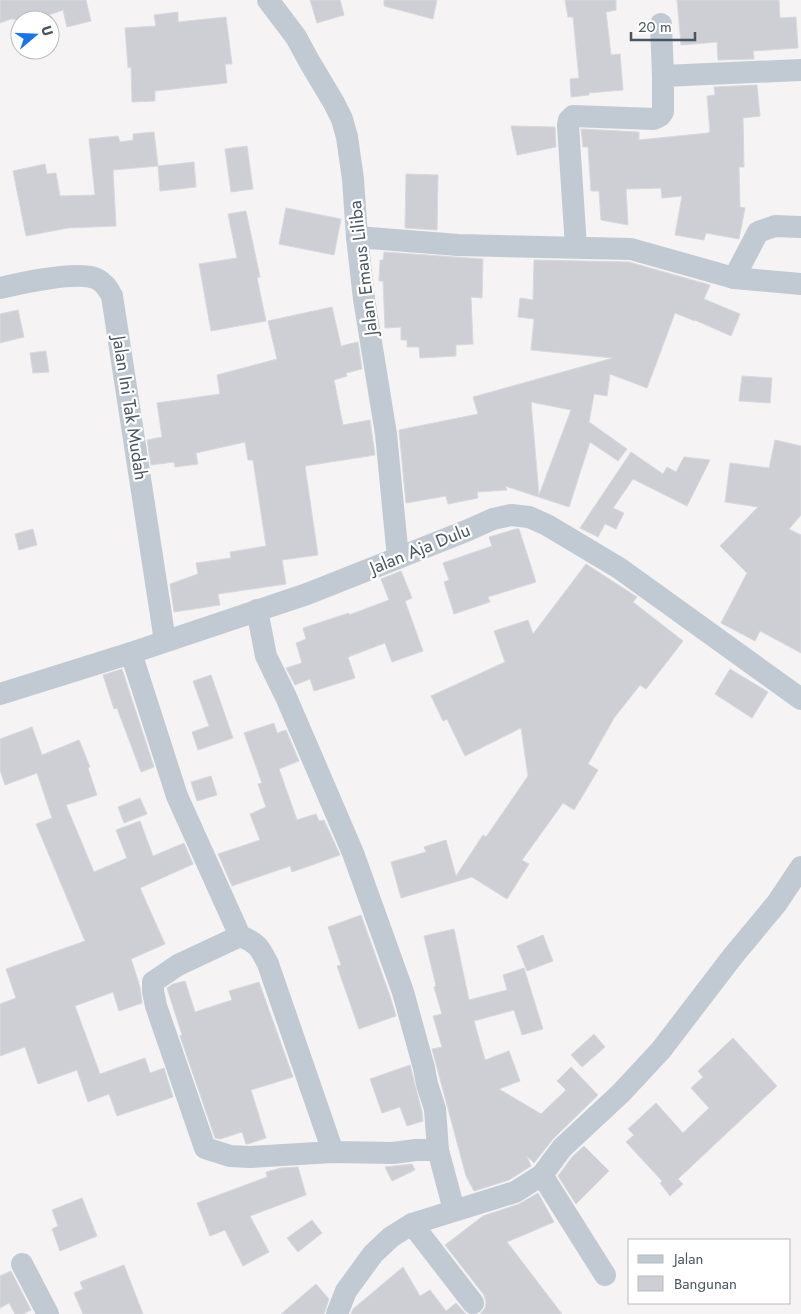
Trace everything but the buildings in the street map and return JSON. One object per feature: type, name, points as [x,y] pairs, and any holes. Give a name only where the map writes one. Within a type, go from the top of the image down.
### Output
[{"type":"street","name":"Jalan Emaus Liliba","points":[[268,0],[296,37],[342,120],[348,137],[353,179],[356,238],[386,434],[398,558]]},
{"type":"street","points":[[576,247],[569,120],[573,116],[654,119],[660,116],[663,112],[661,24]]},
{"type":"street","points":[[663,76],[801,70]]},
{"type":"street","points":[[734,278],[758,232],[775,226],[801,227]]},
{"type":"street","points":[[356,238],[458,245],[631,249],[734,278],[801,284]]},
{"type":"street","name":"Jalan Ini Tak Mudah","points":[[0,288],[33,281],[84,276],[96,279],[106,286],[112,296],[165,641]]},
{"type":"street","name":"Jalan Aja Dulu","points":[[0,694],[131,653],[307,594],[493,519],[511,514],[529,517],[547,525],[619,568],[801,699]]},
{"type":"street","points":[[257,610],[266,656],[286,697],[353,853],[403,992],[435,1108],[438,1150],[454,1210]]},
{"type":"street","points":[[131,653],[177,796],[240,936]]},
{"type":"street","points":[[338,1314],[346,1291],[373,1254],[391,1237],[412,1224],[515,1192],[542,1175],[562,1148],[621,1093],[661,1050],[733,956],[777,903],[801,867]]},
{"type":"street","points":[[333,1152],[268,964],[259,946],[252,940],[240,936],[178,964],[154,982],[153,991],[156,1006],[205,1148],[230,1156],[250,1157],[333,1152],[393,1153],[438,1150]]},
{"type":"street","points":[[542,1175],[605,1275]]},
{"type":"street","points":[[412,1224],[473,1303]]},
{"type":"street","points":[[22,1264],[48,1314]]}]
